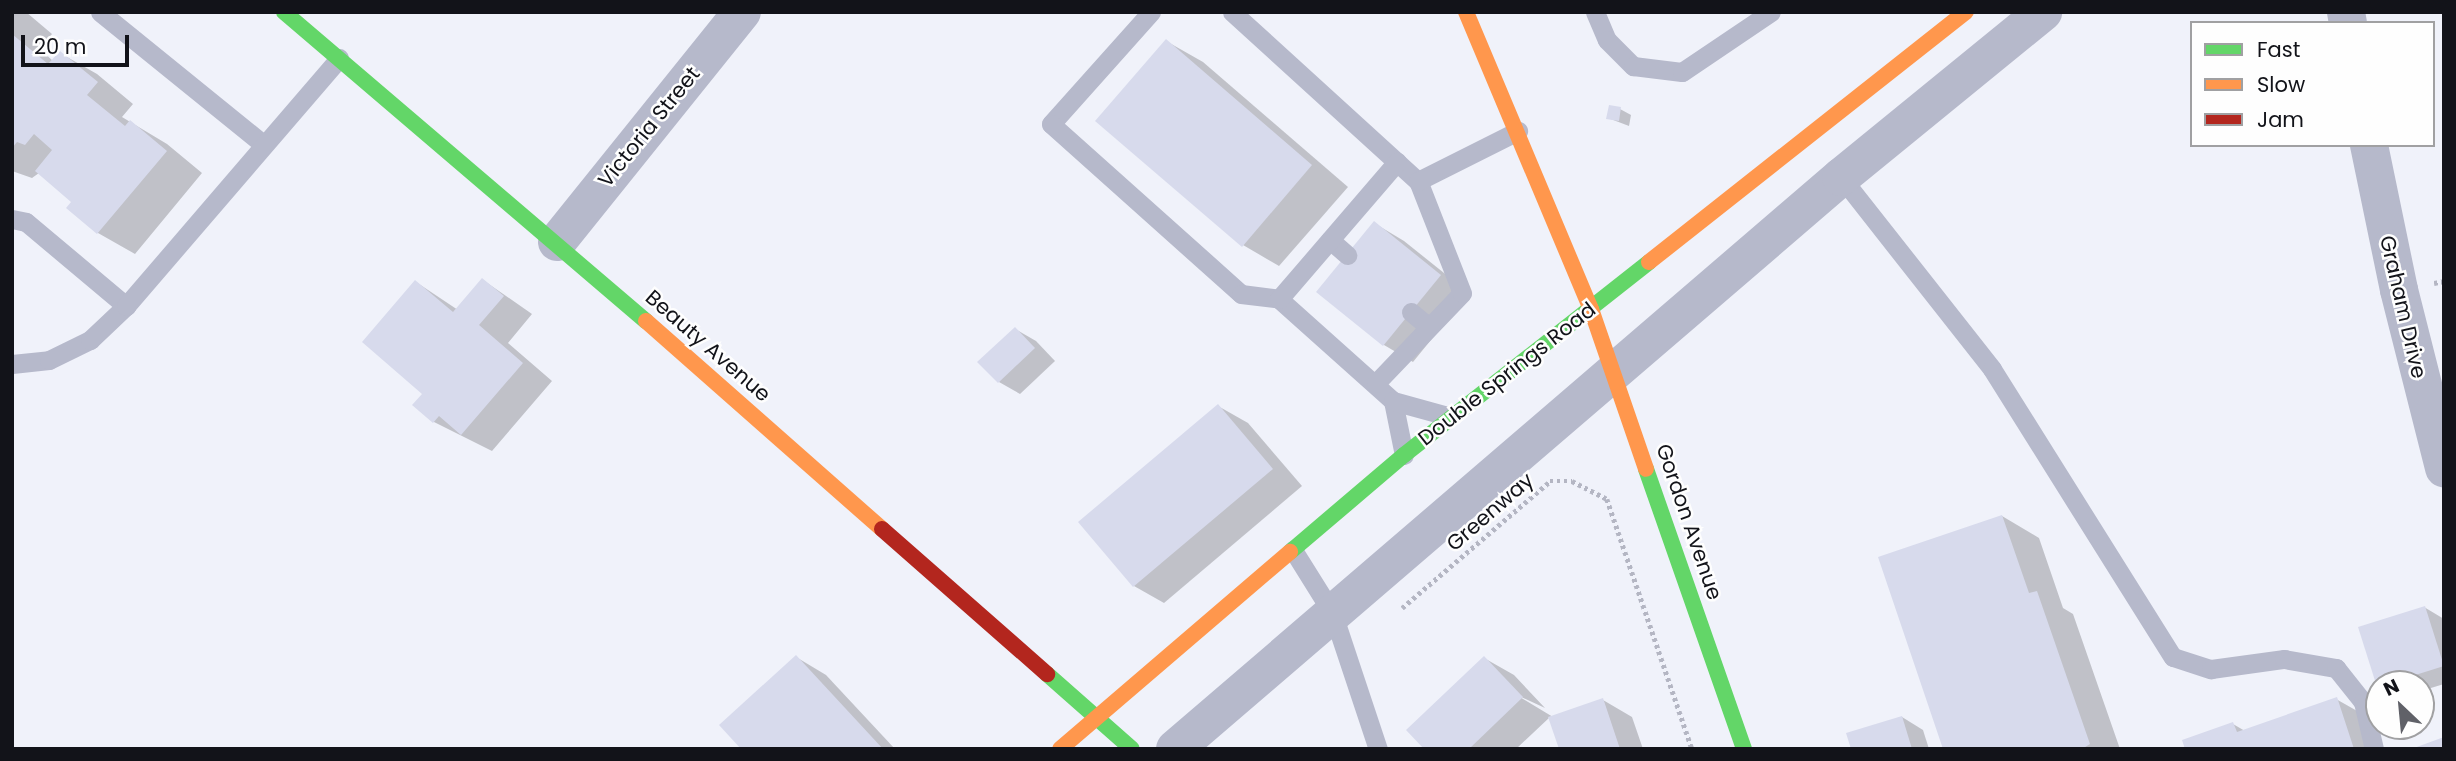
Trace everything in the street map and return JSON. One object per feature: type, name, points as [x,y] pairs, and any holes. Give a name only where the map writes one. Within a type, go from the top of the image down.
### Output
[{"type":"street","name":"Beauty Avenue","points":[[284,12],[557,242],[1099,716],[1132,749]]},
{"type":"street","name":"Victoria Street","points":[[557,242],[741,12]]},
{"type":"street","name":"Gordon Avenue","points":[[1466,12],[1591,309],[1744,749]]},
{"type":"street","name":"Double Springs Road","points":[[1060,749],[1404,455],[1966,12]]},
{"type":"street","points":[[1175,749],[1841,177],[2036,14]]},
{"type":"street","name":"Graham Drive","points":[[2369,147],[2402,303],[2444,468]]},
{"type":"lane","points":[[100,12],[264,145]]},
{"type":"lane","points":[[1151,12],[1051,124],[1241,294],[1279,299],[1393,401],[1451,417]]},
{"type":"lane","points":[[1232,12],[1418,181],[1462,293],[1376,383]]},
{"type":"lane","points":[[1595,12],[1607,40],[1633,66],[1682,72],[1771,12]]},
{"type":"lane","points":[[12,364],[48,360],[90,340],[126,306],[339,58]]},
{"type":"lane","points":[[1418,181],[1518,131]]},
{"type":"lane","points":[[1279,299],[1397,162]]},
{"type":"lane","points":[[1841,177],[1992,369],[2173,657],[2211,669],[2284,659],[2336,668],[2363,702],[2374,749]]},
{"type":"lane","points":[[12,219],[26,222],[126,306]]},
{"type":"lane","points":[[1330,240],[1347,255]]},
{"type":"lane","points":[[1411,312],[1429,327]]},
{"type":"lane","points":[[1393,401],[1404,455]]},
{"type":"lane","points":[[1293,550],[1333,614],[1378,749]]},
{"type":"path","name":"Greenway","points":[[1397,612],[1550,481],[1572,481],[1607,499],[1692,749]]},
{"type":"building","points":[[12,34],[48,64],[60,51],[98,82],[87,95],[125,126],[130,120],[167,151],[97,234],[66,208],[71,202],[35,171],[52,150],[34,134],[25,145],[17,142],[12,148]]},
{"type":"building","points":[[1166,39],[1312,165],[1242,247],[1095,121]]},
{"type":"building","points":[[1609,105],[1621,107],[1619,121],[1606,119]]},
{"type":"building","points":[[1374,221],[1441,275],[1383,346],[1316,292]]},
{"type":"building","points":[[482,278],[504,296],[479,325],[523,363],[461,435],[439,416],[433,423],[412,405],[422,394],[362,342],[415,280],[453,312]]},
{"type":"building","points":[[1015,327],[1035,348],[998,383],[977,362]]},
{"type":"building","points":[[1218,404],[1273,469],[1133,587],[1078,522]]},
{"type":"building","points":[[2002,515],[2029,593],[2037,591],[2090,744],[2082,749],[1943,749],[1878,557]]},
{"type":"building","points":[[2425,606],[2444,666],[2431,670],[2372,670],[2358,627]]},
{"type":"building","points":[[796,655],[883,749],[741,749],[719,725]]},
{"type":"building","points":[[1484,656],[1523,697],[1469,749],[1424,749],[1406,730]]},
{"type":"building","points":[[2337,697],[2354,749],[2185,749],[2182,740],[2233,722],[2237,732]]},
{"type":"building","points":[[1603,698],[1620,749],[1559,749],[1548,717]]},
{"type":"building","points":[[1902,716],[1912,749],[1851,749],[1846,733]]},
{"type":"building","points":[[2444,737],[2444,749],[2414,749],[2414,748]]},
{"type":"traffic: fast","points":[[284,12],[646,321]]},
{"type":"traffic: fast","points":[[1290,552],[1404,455],[1649,262]]},
{"type":"traffic: fast","points":[[1646,469],[1744,749]]},
{"type":"traffic: fast","points":[[1047,674],[1132,749]]},
{"type":"traffic: slow","points":[[1466,12],[1591,309],[1646,469]]},
{"type":"traffic: slow","points":[[1649,262],[1966,12]]},
{"type":"traffic: slow","points":[[646,321],[882,529]]},
{"type":"traffic: slow","points":[[1060,749],[1290,552]]},
{"type":"traffic: jam","points":[[882,529],[1047,674]]}]
